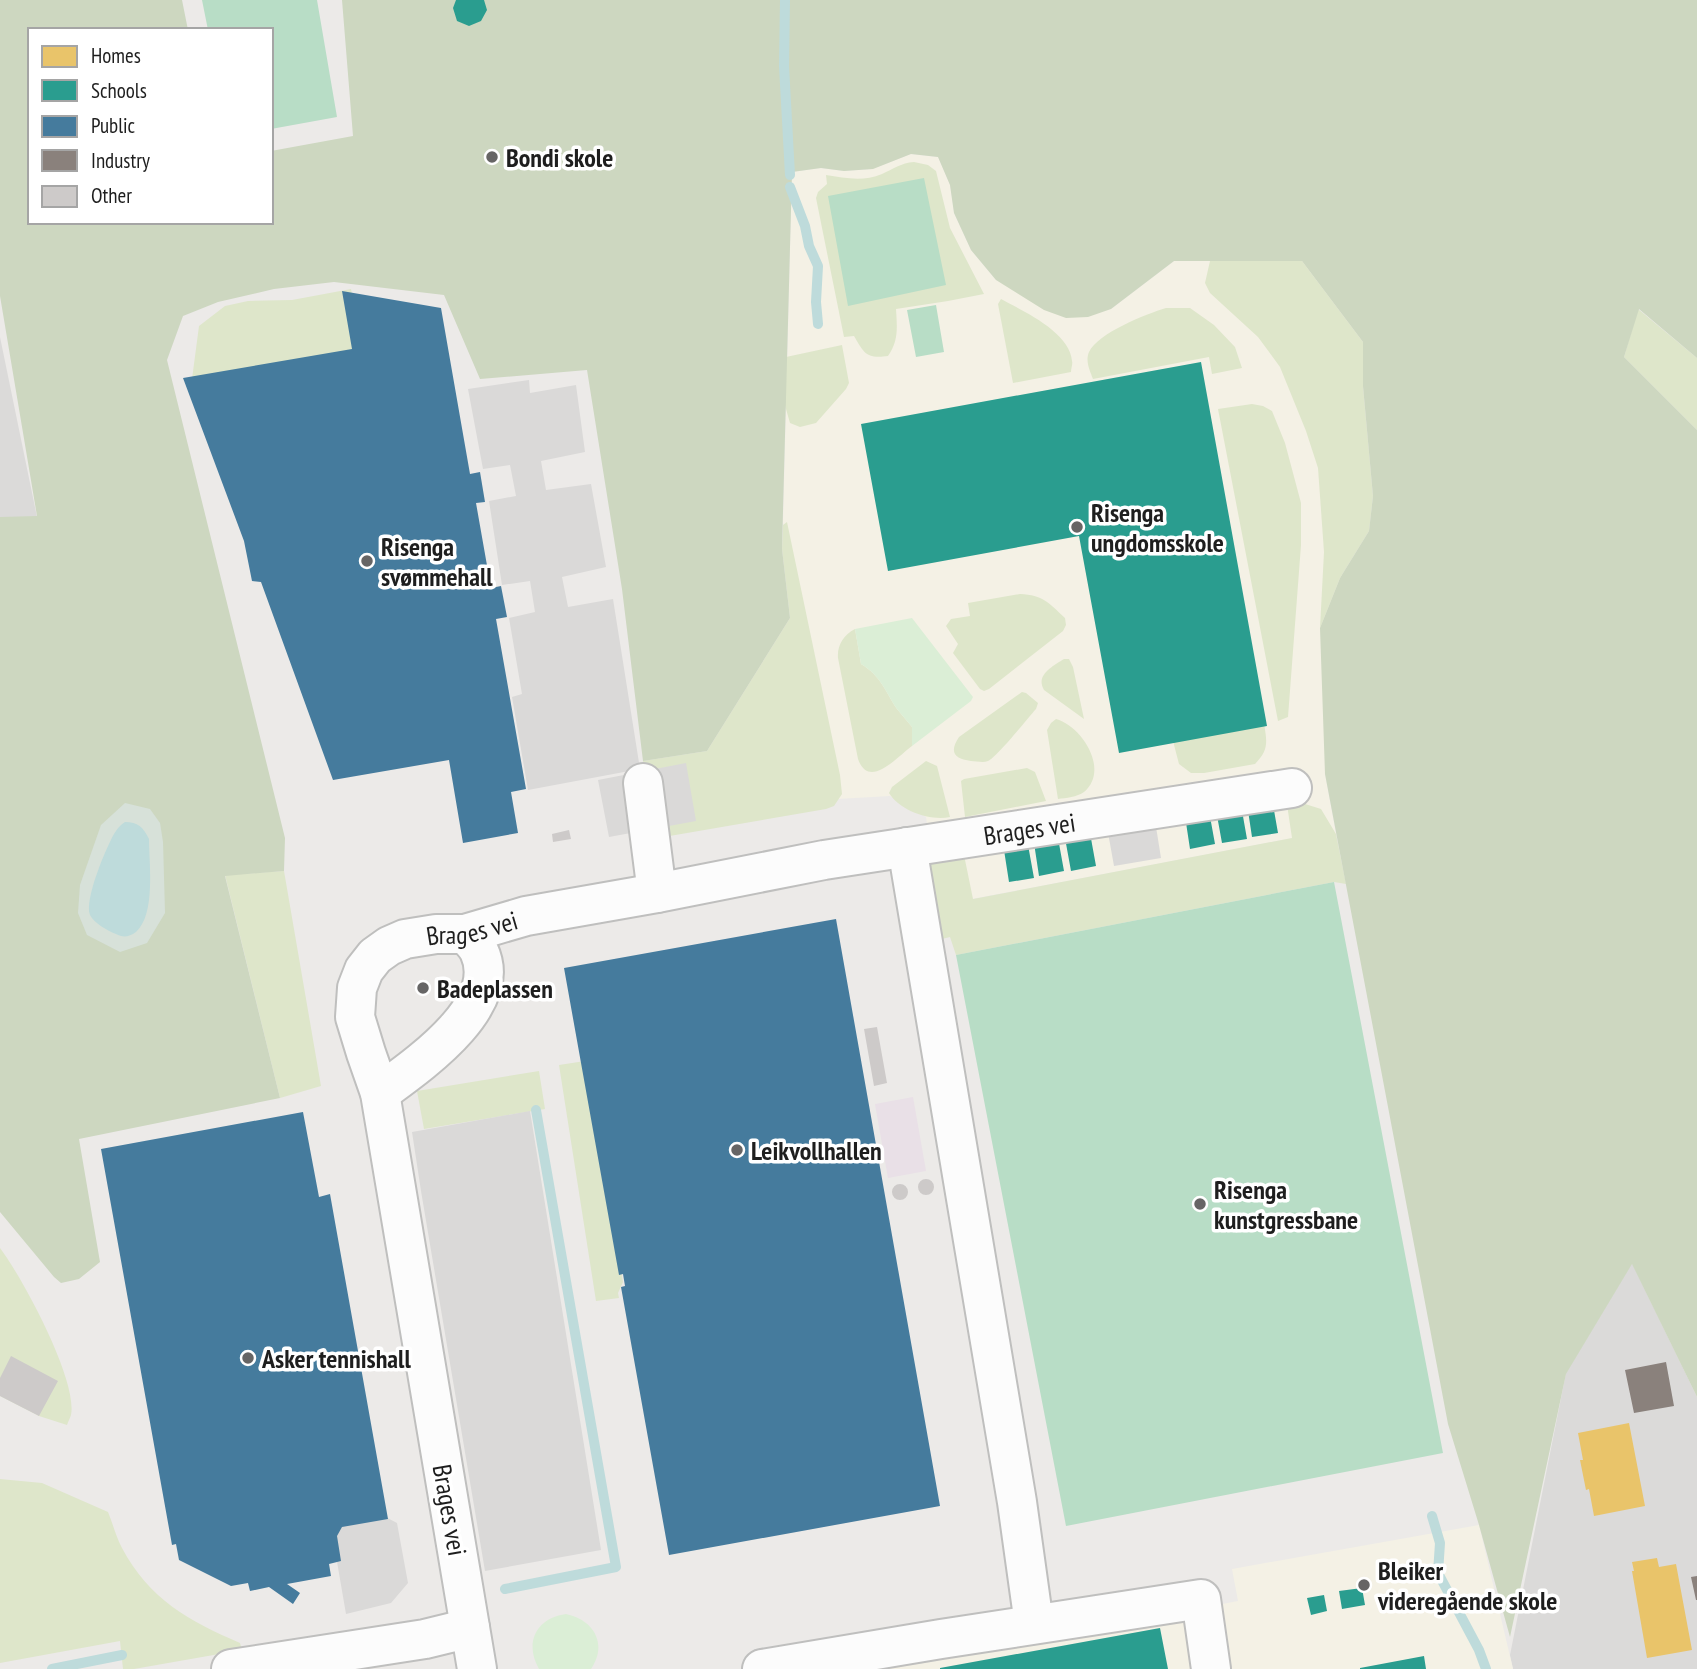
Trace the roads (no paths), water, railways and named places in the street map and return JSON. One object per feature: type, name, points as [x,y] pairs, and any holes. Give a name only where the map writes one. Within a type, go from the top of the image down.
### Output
[{"type":"street","points":[[643,783],[657,893]]},
{"type":"street","name":"Brages vei","points":[[477,1669],[380,1093],[355,1017],[357,988],[364,970],[375,956],[405,939],[436,934],[465,934],[526,916],[824,860],[1292,788]]},
{"type":"street","points":[[907,847],[1017,1502],[1034,1624]]},
{"type":"street","points":[[380,1093],[445,1041],[465,1020],[474,1005],[483,984],[483,961],[478,948],[465,934]]},
{"type":"street","points":[[762,1669],[1201,1599],[1211,1669]]},
{"type":"street","points":[[231,1669],[414,1655],[425,1639],[471,1628]]},
{"type":"water","points":[[125,822],[140,826],[149,839],[149,901],[142,924],[136,932],[128,936],[109,931],[98,924],[90,915],[89,908],[93,886],[106,850],[116,830]]},
{"type":"waterway","points":[[785,0],[784,66],[790,175]]},
{"type":"waterway","points":[[790,187],[818,266],[818,324]]},
{"type":"waterway","points":[[505,1589],[616,1567],[536,1110]]},
{"type":"waterway","points":[[1432,1516],[1440,1543],[1438,1573],[1479,1650],[1486,1669]]},
{"type":"waterway","points":[[52,1669],[122,1655]]},
{"type":"place","name":"Bondi skole","points":[[492,157]]},
{"type":"place","name":"Risenga ungdomsskole","points":[[1077,527]]},
{"type":"place","name":"Risenga svømmehall","points":[[367,561]]},
{"type":"place","name":"Badeplassen","points":[[423,988]]},
{"type":"place","name":"Leikvollhallen","points":[[737,1150]]},
{"type":"place","name":"Risenga kunstgressbane","points":[[1200,1204]]},
{"type":"place","name":"Asker tennishall","points":[[248,1358]]},
{"type":"place","name":"Bleiker videregående skole","points":[[1364,1585]]}]
